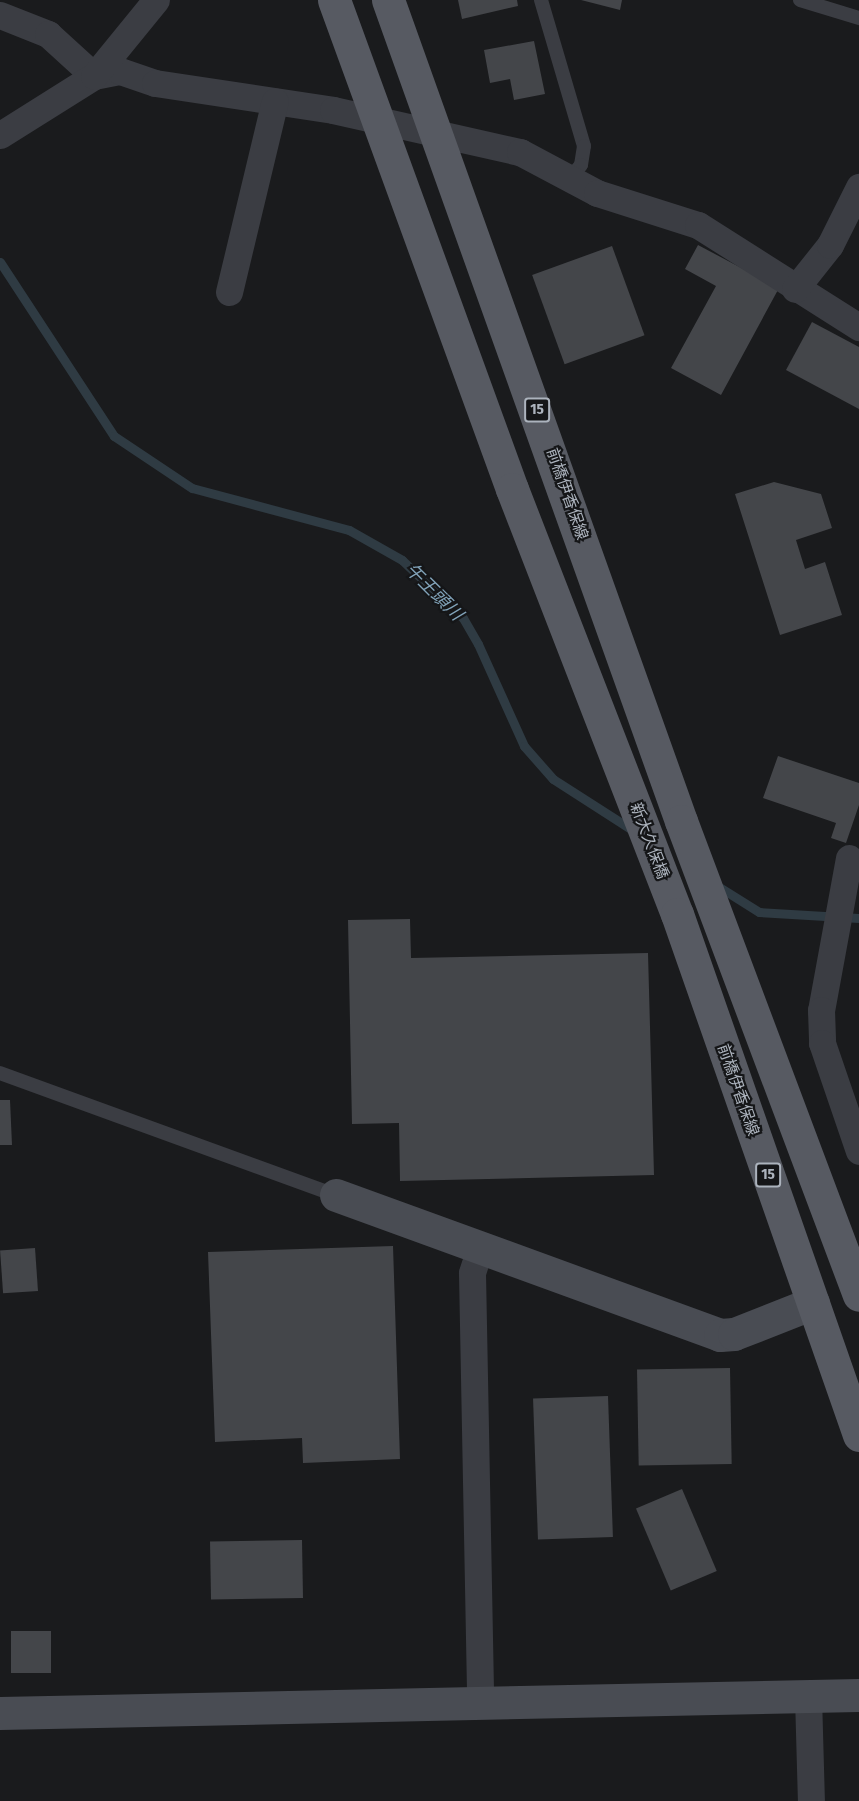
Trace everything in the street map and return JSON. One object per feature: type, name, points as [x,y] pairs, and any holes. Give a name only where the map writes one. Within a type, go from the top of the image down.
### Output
[{"type":"main road","name":"15","points":[[334,0],[377,123]]},
{"type":"main road","name":"前橋伊香保線","points":[[388,0],[681,821],[859,1295]]},
{"type":"main road","name":"新大久保橋","points":[[377,123],[512,489],[677,915]]},
{"type":"main road","name":"前橋伊香保線","points":[[677,915],[859,1435]]},
{"type":"street","points":[[0,135],[94,76],[156,0]]},
{"type":"street","points":[[0,15],[48,34],[94,76]]},
{"type":"street","points":[[94,76],[120,71],[155,83],[333,110],[377,123],[520,152],[597,193],[698,225],[795,289],[859,327]]},
{"type":"street","points":[[229,292],[275,101]]},
{"type":"street","points":[[795,289],[834,240],[859,187]]},
{"type":"street","points":[[849,858],[821,1010],[822,1043],[859,1151]]},
{"type":"street","points":[[336,1195],[720,1335],[734,1334],[813,1303]]},
{"type":"street","points":[[480,1248],[472,1273],[480,1703]]},
{"type":"street","points":[[0,1713],[859,1695]]},
{"type":"street","points":[[808,1696],[811,1801]]},
{"type":"lane","points":[[541,0],[584,146],[581,165],[570,178]]},
{"type":"lane","points":[[800,0],[859,18]]},
{"type":"lane","points":[[0,1073],[336,1195]]},
{"type":"building","points":[[458,0],[517,0],[518,6],[462,19]]},
{"type":"building","points":[[581,0],[622,0],[620,10]]},
{"type":"building","points":[[534,41],[545,94],[514,100],[510,79],[490,83],[484,50]]},
{"type":"building","points":[[698,245],[779,288],[721,395],[671,368],[716,286],[685,269]]},
{"type":"building","points":[[612,246],[644,335],[565,364],[532,275]]},
{"type":"building","points":[[812,322],[859,347],[859,409],[786,370]]},
{"type":"building","points":[[774,482],[821,494],[832,528],[796,540],[805,569],[825,562],[842,615],[780,635],[735,494]]},
{"type":"building","points":[[778,756],[859,783],[859,805],[846,843],[831,838],[836,823],[763,798]]},
{"type":"building","points":[[410,919],[411,958],[648,953],[654,1175],[400,1181],[399,1123],[352,1124],[348,920]]},
{"type":"building","points":[[0,1100],[10,1100],[12,1145],[0,1145]]},
{"type":"building","points":[[393,1246],[400,1459],[303,1463],[302,1438],[215,1442],[208,1252]]},
{"type":"building","points":[[35,1248],[38,1291],[3,1293],[0,1250]]},
{"type":"building","points":[[730,1368],[732,1464],[639,1466],[637,1370]]},
{"type":"building","points":[[608,1396],[613,1537],[538,1540],[533,1399]]},
{"type":"building","points":[[682,1489],[717,1571],[671,1590],[636,1509]]},
{"type":"building","points":[[302,1540],[303,1598],[211,1600],[210,1542]]},
{"type":"building","points":[[11,1631],[51,1631],[51,1673],[11,1673]]},
{"type":"waterway","name":"午王頭川","points":[[0,262],[114,436],[192,488],[349,530],[402,560],[463,618],[478,644],[524,746],[553,779],[634,831]]},
{"type":"waterway","name":"午王頭川","points":[[716,885],[759,912],[859,918]]}]
